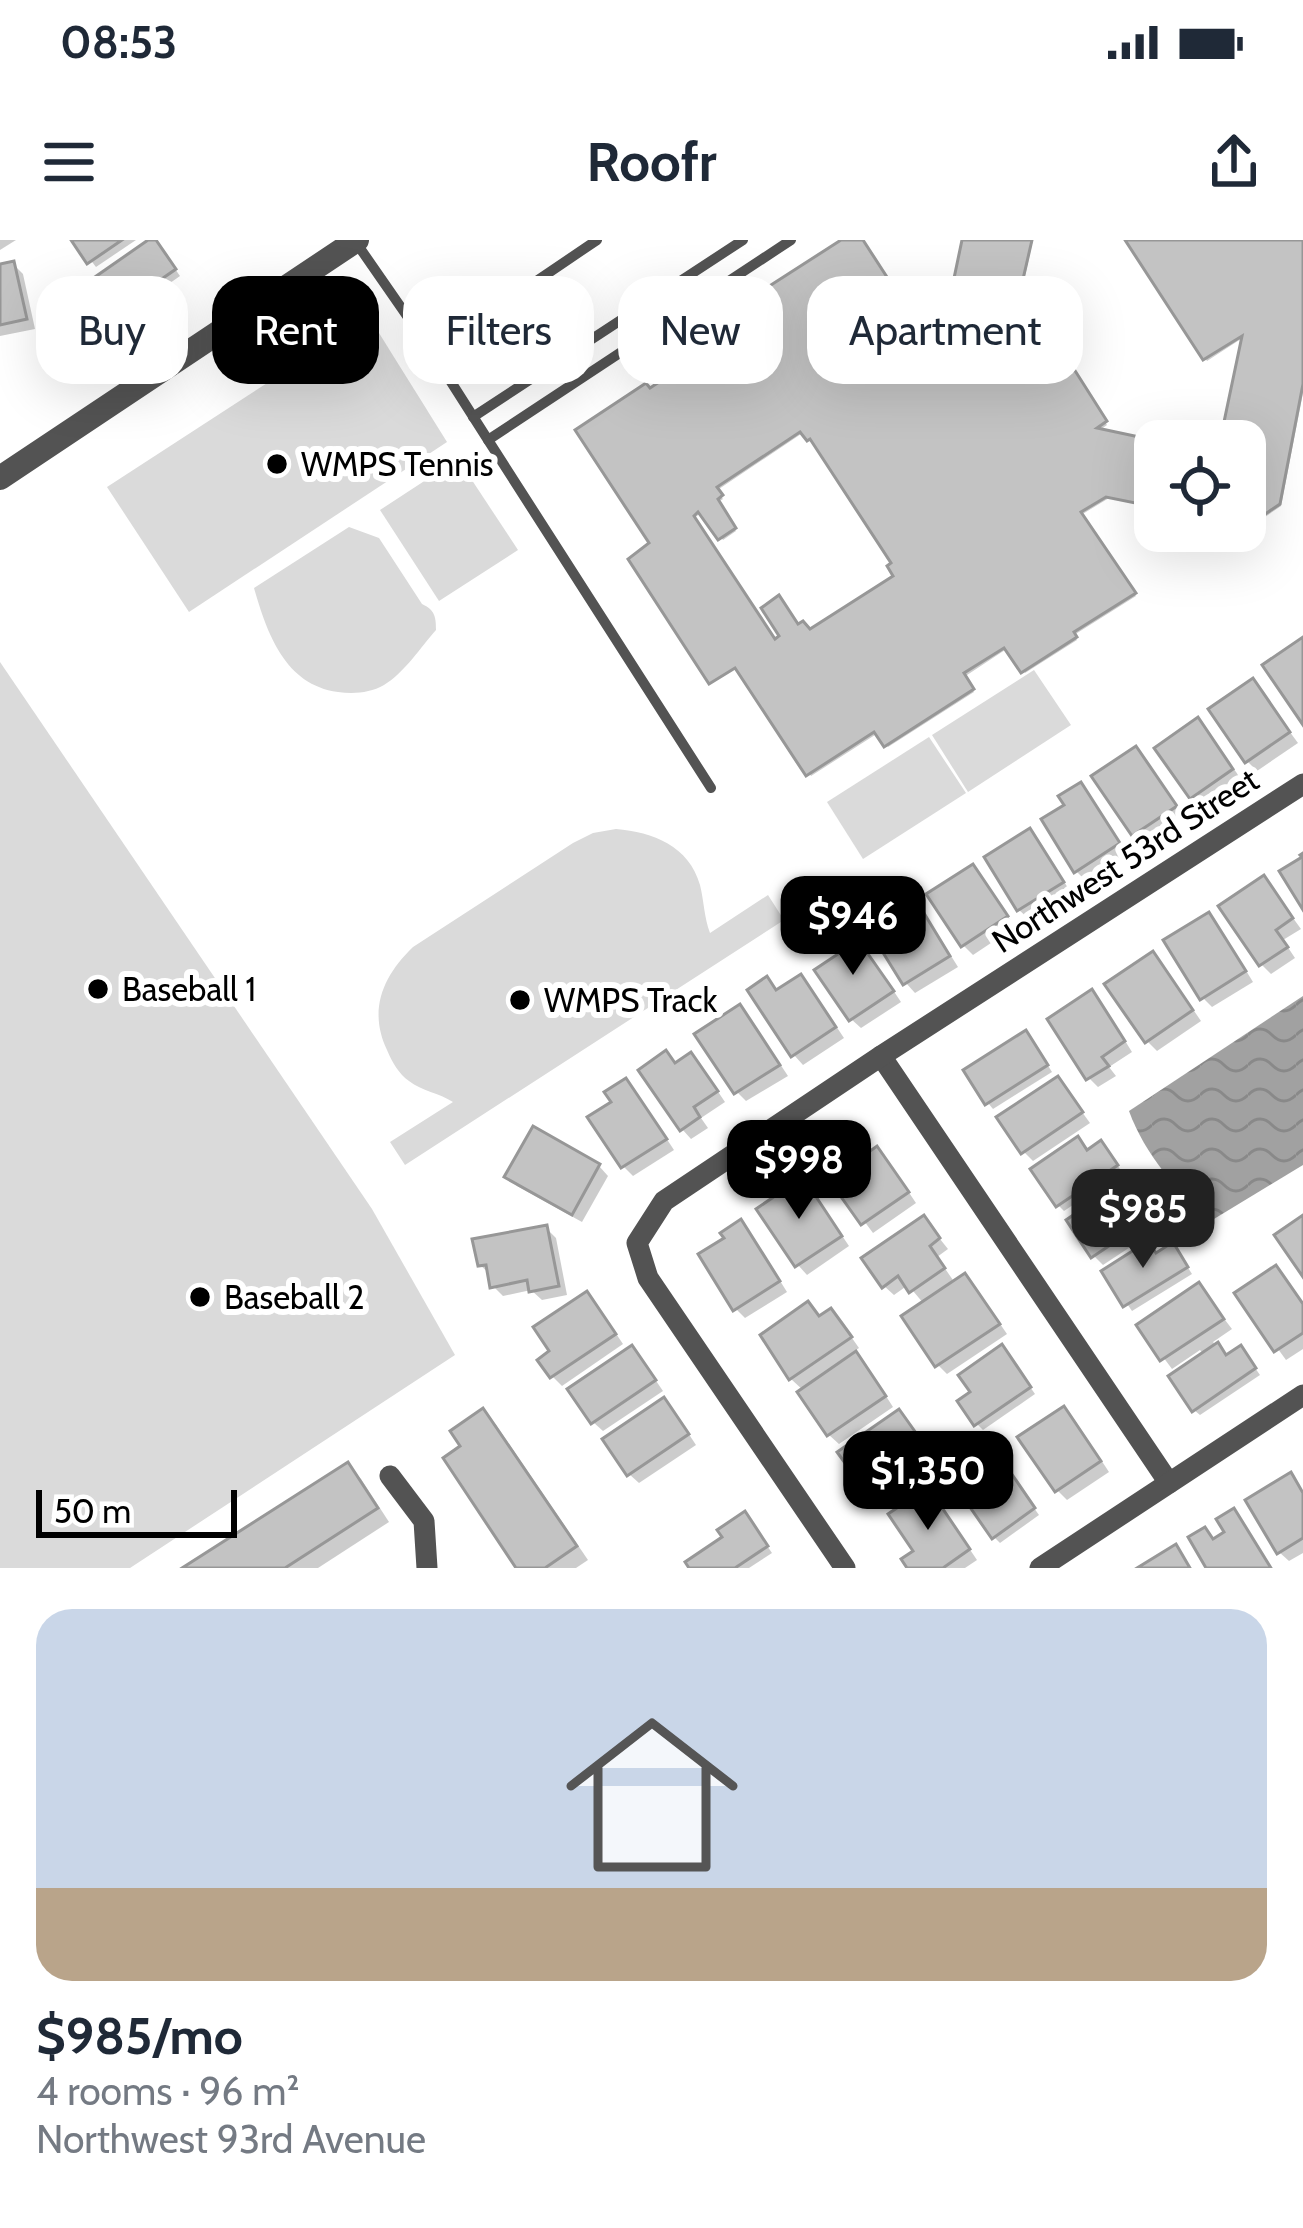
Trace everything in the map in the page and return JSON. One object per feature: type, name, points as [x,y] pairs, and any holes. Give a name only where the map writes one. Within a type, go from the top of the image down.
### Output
[{"type":"street","points":[[0,478],[356,241]]},
{"type":"street","name":"Northwest 53rd Street","points":[[845,1568],[649,1278],[637,1244],[664,1201],[1303,784]]},
{"type":"street","points":[[880,1056],[1169,1483]]},
{"type":"street","points":[[1040,1568],[1303,1395]]},
{"type":"street","points":[[390,1476],[424,1521],[427,1568]]},
{"type":"lane","points":[[544,276],[597,240]]},
{"type":"lane","points":[[473,417],[742,240]]},
{"type":"lane","points":[[488,440],[791,240]]},
{"type":"lane","points":[[356,241],[403,310]]},
{"type":"lane","points":[[452,384],[711,788]]},
{"type":"shaded area","name":"WMPS Tennis","points":[[379,333],[403,371],[403,384],[411,384],[447,442],[189,612],[107,487],[266,384],[379,384]]},
{"type":"shaded area","points":[[458,459],[518,550],[439,601],[380,510]]},
{"type":"shaded area","points":[[349,527],[379,538],[422,604],[432,611],[436,625],[391,680],[356,693],[320,687],[292,668],[272,639],[254,588]]},
{"type":"shaded area","points":[[0,662],[372,1209],[455,1355],[130,1568],[0,1568]]},
{"type":"shaded area","points":[[1034,670],[1071,725],[968,792],[932,735]]},
{"type":"shaded area","points":[[929,737],[966,793],[863,859],[827,802]]},
{"type":"shaded area","name":"WMPS Track","points":[[616,829],[656,838],[687,860],[700,885],[710,933],[768,895],[784,920],[405,1165],[390,1142],[453,1102],[409,1081],[389,1054],[381,1035],[379,1007],[394,970],[413,947],[573,843]]},
{"type":"water","points":[[1303,996],[1303,1165],[1209,1222],[1153,1157],[1129,1111]]},
{"type":"building","points":[[71,240],[122,240],[87,264]]},
{"type":"building","points":[[148,240],[156,240],[176,269],[166,276],[96,276]]},
{"type":"building","points":[[841,240],[863,240],[886,276],[807,276],[807,384],[1083,383],[1107,421],[1097,428],[1134,436],[1134,503],[1106,497],[1081,512],[1136,593],[1021,673],[1004,648],[964,673],[974,689],[884,747],[874,732],[806,776],[735,668],[709,684],[628,559],[649,543],[575,430],[644,384],[650,388],[656,384],[783,384],[783,277]],"holes":[[[800,432],[810,439],[891,563],[887,566],[893,576],[810,629],[803,621],[798,624],[779,595],[761,608],[779,636],[775,639],[694,516],[698,512],[718,540],[736,528],[718,499],[723,495],[717,487]]]},
{"type":"building","points":[[962,240],[1032,240],[1024,276],[954,276]]},
{"type":"building","points":[[1125,240],[1303,240],[1303,384],[1280,504],[1266,513],[1266,420],[1224,420],[1242,336],[1203,360]]},
{"type":"building","points":[[14,261],[27,319],[0,325],[0,264]]},
{"type":"building","points":[[1303,637],[1303,725],[1262,665]]},
{"type":"building","points":[[1253,678],[1290,732],[1245,763],[1208,709]]},
{"type":"building","points":[[1198,717],[1233,769],[1190,799],[1154,748]]},
{"type":"building","points":[[1136,746],[1177,806],[1132,836],[1091,776]]},
{"type":"building","points":[[1081,782],[1120,843],[1074,873],[1041,819],[1064,805],[1058,796]]},
{"type":"building","points":[[1030,828],[1064,882],[1017,911],[984,857]]},
{"type":"building","points":[[1303,853],[1303,910],[1279,871]]},
{"type":"building","points":[[973,864],[1008,916],[961,947],[926,894]]},
{"type":"building","points":[[1264,875],[1293,918],[1276,930],[1288,947],[1259,966],[1218,906]]},
{"type":"building","points":[[916,900],[950,956],[903,985],[869,930]]},
{"type":"building","points":[[1209,912],[1246,971],[1200,1000],[1163,940]]},
{"type":"building","points":[[852,931],[894,991],[849,1021],[814,970],[838,954],[831,945]]},
{"type":"building","points":[[1153,951],[1193,1010],[1145,1043],[1104,984]]},
{"type":"building","points":[[801,974],[836,1027],[791,1057],[747,990],[767,976],[776,990]]},
{"type":"building","points":[[1092,989],[1125,1041],[1102,1057],[1109,1066],[1086,1080],[1047,1019]]},
{"type":"building","points":[[740,1004],[780,1065],[734,1094],[694,1034]]},
{"type":"building","points":[[1026,1030],[1048,1065],[985,1105],[963,1070]]},
{"type":"building","points":[[666,1050],[675,1063],[691,1052],[718,1091],[694,1107],[700,1117],[680,1131],[638,1070]]},
{"type":"building","points":[[1058,1076],[1083,1112],[1021,1154],[996,1117]]},
{"type":"building","points":[[626,1078],[667,1139],[621,1168],[587,1117],[611,1102],[604,1092]]},
{"type":"building","points":[[533,1126],[600,1164],[572,1215],[504,1177]]},
{"type":"building","points":[[1078,1136],[1087,1150],[1101,1140],[1118,1165],[1056,1207],[1030,1169]]},
{"type":"building","points":[[877,1146],[909,1192],[861,1225],[822,1170],[841,1157],[848,1167]]},
{"type":"building","points":[[803,1177],[842,1236],[795,1267],[756,1209]]},
{"type":"building","points":[[1129,1177],[1155,1215],[1091,1258],[1066,1220]]},
{"type":"building","points":[[924,1215],[940,1238],[930,1246],[945,1268],[909,1293],[898,1276],[882,1288],[861,1258]]},
{"type":"building","points":[[1303,1215],[1303,1277],[1274,1235]]},
{"type":"building","points":[[741,1219],[780,1281],[733,1311],[698,1254],[724,1238],[720,1233]]},
{"type":"building","points":[[547,1225],[559,1286],[529,1292],[527,1280],[490,1288],[486,1265],[478,1266],[472,1239]]},
{"type":"building","points":[[1148,1241],[1156,1253],[1173,1242],[1188,1267],[1123,1307],[1101,1271]]},
{"type":"building","points":[[1276,1265],[1303,1304],[1303,1333],[1274,1352],[1234,1293]]},
{"type":"building","points":[[965,1273],[1000,1324],[935,1367],[901,1316]]},
{"type":"building","points":[[1199,1282],[1224,1319],[1160,1361],[1136,1325]]},
{"type":"building","points":[[587,1291],[616,1334],[550,1378],[537,1360],[549,1351],[533,1327]]},
{"type":"building","points":[[808,1301],[819,1316],[831,1308],[852,1337],[789,1380],[760,1335]]},
{"type":"building","points":[[1218,1342],[1226,1355],[1241,1345],[1256,1368],[1192,1412],[1168,1376]]},
{"type":"building","points":[[1002,1344],[1031,1387],[974,1426],[957,1401],[970,1392],[958,1375]]},
{"type":"building","points":[[632,1345],[656,1380],[591,1424],[567,1389]]},
{"type":"building","points":[[856,1351],[886,1396],[827,1436],[797,1392]]},
{"type":"building","points":[[664,1397],[689,1434],[627,1476],[602,1439]]},
{"type":"building","points":[[1064,1406],[1101,1461],[1055,1492],[1017,1437]]},
{"type":"building","points":[[483,1408],[577,1546],[545,1568],[516,1568],[443,1458],[460,1446],[450,1431]]},
{"type":"building","points":[[899,1409],[931,1454],[869,1496],[837,1452]]},
{"type":"building","points":[[348,1462],[378,1508],[285,1568],[182,1568]]},
{"type":"building","points":[[1009,1470],[1035,1508],[992,1539],[965,1500]]},
{"type":"building","points":[[1291,1472],[1303,1493],[1303,1538],[1277,1554],[1245,1500]]},
{"type":"building","points":[[928,1487],[970,1549],[943,1568],[907,1568],[901,1559],[913,1551],[888,1514]]},
{"type":"building","points":[[1234,1508],[1271,1568],[1206,1568],[1188,1537],[1205,1527],[1213,1539],[1224,1532],[1216,1519]]},
{"type":"building","points":[[745,1511],[768,1546],[735,1568],[689,1568],[685,1562],[722,1537],[717,1530]]},
{"type":"building","points":[[1176,1544],[1190,1568],[1137,1568]]},
{"type":"place","name":"WMPS Tennis","points":[[277,464]]},
{"type":"place","name":"Baseball 1","points":[[98,989]]},
{"type":"place","name":"WMPS Track","points":[[520,1000]]},
{"type":"place","name":"Baseball 2","points":[[200,1297]]}]
